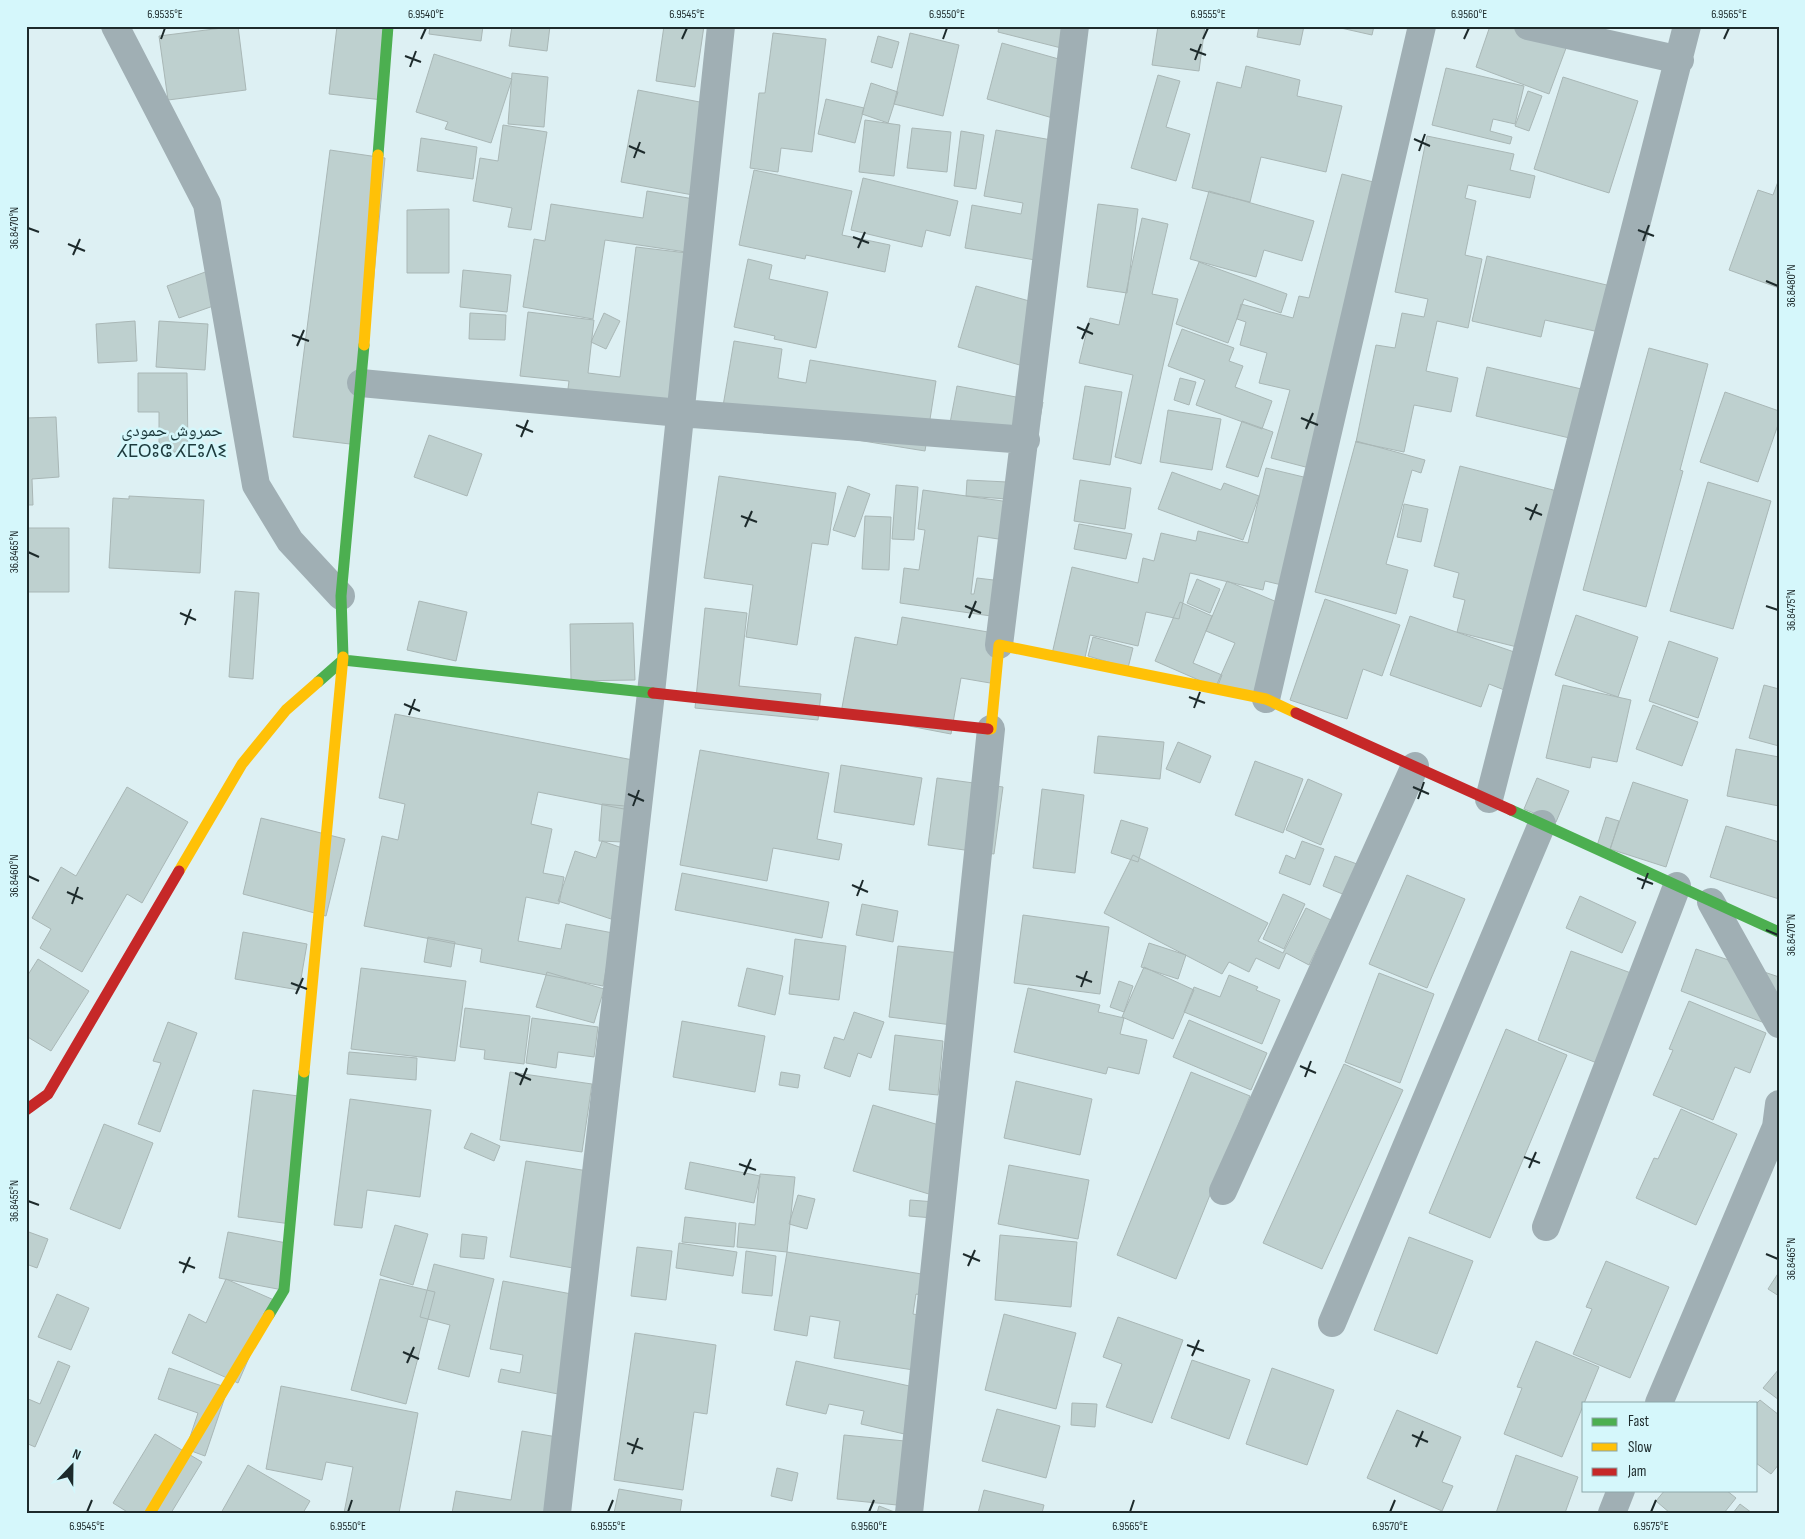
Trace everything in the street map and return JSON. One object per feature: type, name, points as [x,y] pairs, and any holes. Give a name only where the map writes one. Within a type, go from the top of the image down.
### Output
[{"type":"street","points":[[116,26],[208,204],[256,485],[290,541],[341,596]]},
{"type":"street","points":[[150,1513],[284,1290],[343,660],[341,596],[361,383],[388,26]]},
{"type":"street","points":[[557,1513],[651,693],[721,26]]},
{"type":"street","points":[[909,1513],[999,645],[1026,440],[1075,26]]},
{"type":"street","points":[[1266,699],[1422,26]]},
{"type":"street","points":[[1528,26],[1680,60]]},
{"type":"street","points":[[1489,799],[1680,60],[1687,26]]},
{"type":"street","points":[[361,383],[680,413],[1026,440]]},
{"type":"street","points":[[999,645],[1266,699],[1779,932]]},
{"type":"street","points":[[26,1110],[48,1094],[242,764],[286,710],[314,683],[343,660],[991,729]]},
{"type":"street","points":[[1223,1191],[1415,766]]},
{"type":"street","points":[[1332,1323],[1542,824]]},
{"type":"street","points":[[1546,1227],[1677,886]]},
{"type":"street","points":[[1711,902],[1779,1024]]},
{"type":"street","points":[[1658,1402],[1778,1120]]},
{"type":"street","points":[[1612,1513],[1620,1492]]},
{"type":"building","points":[[238,26],[246,90],[168,100],[159,36]]},
{"type":"building","points":[[337,26],[393,26],[383,100],[329,94]]},
{"type":"building","points":[[430,26],[483,26],[481,41],[429,34]]},
{"type":"building","points":[[512,26],[550,26],[547,51],[509,46]]},
{"type":"building","points":[[664,26],[704,26],[695,87],[656,81]]},
{"type":"building","points":[[999,26],[1083,26],[1077,52],[998,32]]},
{"type":"building","points":[[1158,26],[1205,26],[1199,71],[1152,65]]},
{"type":"building","points":[[1259,26],[1304,26],[1300,45],[1257,37]]},
{"type":"building","points":[[1332,26],[1374,26],[1372,35]]},
{"type":"building","points":[[1490,26],[1556,26],[1572,32],[1549,94],[1476,67]]},
{"type":"building","points":[[773,33],[826,39],[812,152],[781,148],[778,172],[750,168],[759,93],[765,93]]},
{"type":"building","points":[[910,33],[959,45],[943,116],[894,104]]},
{"type":"building","points":[[878,36],[899,42],[892,68],[871,62]]},
{"type":"building","points":[[1002,43],[1080,65],[1063,121],[987,99]]},
{"type":"building","points":[[434,54],[512,79],[491,143],[445,129],[448,122],[416,112]]},
{"type":"building","points":[[1246,66],[1300,80],[1297,96],[1342,106],[1326,172],[1261,157],[1250,202],[1192,188],[1217,82],[1241,88]]},
{"type":"building","points":[[1446,68],[1524,86],[1515,124],[1493,119],[1490,131],[1512,137],[1510,144],[1432,125]]},
{"type":"building","points":[[512,73],[548,77],[544,127],[508,124]]},
{"type":"building","points":[[1158,75],[1180,81],[1166,127],[1190,134],[1176,181],[1131,168]]},
{"type":"building","points":[[1563,77],[1638,101],[1609,193],[1534,169]]},
{"type":"building","points":[[871,83],[898,92],[888,123],[862,114]]},
{"type":"building","points":[[638,90],[710,104],[693,195],[621,182]]},
{"type":"building","points":[[1528,91],[1542,96],[1529,131],[1515,126]]},
{"type":"building","points":[[826,99],[864,108],[855,143],[818,134]]},
{"type":"building","points":[[865,120],[900,125],[894,176],[859,172]]},
{"type":"building","points":[[503,125],[547,132],[531,230],[508,227],[512,208],[473,201],[480,158],[498,161]]},
{"type":"building","points":[[912,128],[951,132],[947,172],[907,168]]},
{"type":"building","points":[[996,130],[1068,143],[1047,262],[965,248],[972,205],[1021,214],[1023,203],[984,196]]},
{"type":"building","points":[[961,131],[984,135],[976,189],[954,186]]},
{"type":"building","points":[[1427,136],[1514,154],[1510,170],[1535,176],[1530,198],[1468,185],[1465,198],[1476,201],[1465,255],[1482,259],[1468,328],[1437,321],[1426,371],[1458,378],[1451,412],[1414,405],[1404,452],[1356,442],[1376,345],[1395,348],[1402,313],[1424,317],[1428,299],[1395,292]]},
{"type":"building","points":[[421,138],[477,147],[473,179],[417,171]]},
{"type":"building","points":[[330,150],[385,158],[358,445],[293,437]]},
{"type":"building","points":[[754,170],[852,191],[842,235],[890,245],[885,272],[806,255],[805,259],[739,245]]},
{"type":"building","points":[[1342,174],[1389,186],[1317,470],[1271,458],[1290,390],[1259,383],[1267,353],[1240,345],[1246,322],[1237,319],[1241,304],[1293,318],[1299,296],[1309,298]]},
{"type":"building","points":[[863,178],[958,201],[950,236],[926,230],[922,247],[851,230]]},
{"type":"building","points":[[1779,179],[1779,288],[1729,270],[1758,190],[1773,195]]},
{"type":"building","points":[[647,191],[694,199],[686,252],[605,240],[593,319],[523,307],[534,239],[545,241],[551,204],[643,218]]},
{"type":"building","points":[[1209,191],[1314,221],[1302,261],[1264,250],[1256,277],[1190,259]]},
{"type":"building","points":[[1098,204],[1138,209],[1127,293],[1087,287]]},
{"type":"building","points":[[449,209],[449,273],[407,273],[407,210]]},
{"type":"building","points":[[1142,218],[1168,224],[1152,294],[1178,299],[1141,464],[1115,457],[1133,375],[1079,363],[1090,318],[1119,325]]},
{"type":"building","points":[[636,247],[687,253],[668,416],[566,404],[569,381],[520,376],[528,312],[594,320],[588,373],[620,377]]},
{"type":"building","points":[[1487,256],[1619,288],[1608,334],[1545,320],[1541,337],[1472,321]]},
{"type":"building","points":[[748,259],[772,265],[769,279],[828,292],[816,348],[774,339],[775,336],[734,327]]},
{"type":"building","points":[[1199,262],[1287,294],[1281,313],[1244,299],[1228,343],[1176,324]]},
{"type":"building","points":[[463,270],[511,275],[507,312],[460,307]]},
{"type":"building","points":[[208,271],[219,304],[179,318],[167,286]]},
{"type":"building","points":[[976,286],[1040,304],[1023,366],[958,347]]},
{"type":"building","points":[[470,313],[506,315],[505,340],[469,339]]},
{"type":"building","points":[[604,313],[620,321],[606,349],[591,342]]},
{"type":"building","points":[[135,321],[137,361],[98,363],[96,324]]},
{"type":"building","points":[[159,321],[208,324],[205,370],[156,367]]},
{"type":"building","points":[[1182,329],[1234,348],[1229,361],[1243,366],[1235,387],[1272,401],[1262,429],[1196,405],[1205,380],[1168,366]]},
{"type":"building","points":[[734,341],[782,349],[778,378],[806,383],[810,360],[936,381],[925,451],[721,418]]},
{"type":"building","points":[[1649,348],[1708,364],[1680,470],[1683,471],[1646,607],[1583,590]]},
{"type":"building","points":[[1487,367],[1590,391],[1578,440],[1476,416]]},
{"type":"building","points":[[138,373],[187,373],[188,452],[159,452],[159,412],[138,412]]},
{"type":"building","points":[[1180,378],[1196,382],[1189,405],[1174,400]]},
{"type":"building","points":[[957,386],[1043,402],[1033,456],[947,439]]},
{"type":"building","points":[[1085,386],[1122,392],[1110,465],[1073,459]]},
{"type":"building","points":[[1725,392],[1779,411],[1779,422],[1758,482],[1700,462]]},
{"type":"building","points":[[1168,410],[1221,419],[1212,470],[1160,462]]},
{"type":"building","points":[[56,417],[59,477],[32,479],[33,505],[26,505],[26,418]]},
{"type":"building","points":[[1242,421],[1273,432],[1258,477],[1226,467]]},
{"type":"building","points":[[429,435],[482,454],[467,496],[414,477]]},
{"type":"building","points":[[1356,441],[1425,460],[1421,473],[1412,470],[1386,564],[1408,570],[1396,614],[1315,592]]},
{"type":"building","points":[[1460,466],[1561,492],[1521,648],[1457,632],[1465,600],[1453,597],[1459,573],[1434,566]]},
{"type":"building","points":[[1266,468],[1312,479],[1286,586],[1265,581],[1263,590],[1190,573],[1179,619],[1146,612],[1138,646],[1090,635],[1084,662],[1052,654],[1072,567],[1138,583],[1143,558],[1154,561],[1161,533],[1196,541],[1198,531],[1248,543]]},
{"type":"building","points":[[1172,472],[1221,490],[1224,483],[1259,496],[1243,540],[1158,509]]},
{"type":"building","points":[[719,476],[836,493],[828,545],[812,543],[797,645],[746,637],[753,585],[704,578]]},
{"type":"building","points":[[967,480],[1007,482],[1007,499],[966,496]]},
{"type":"building","points":[[1080,480],[1131,488],[1125,529],[1074,521]]},
{"type":"building","points":[[1708,482],[1771,501],[1733,629],[1670,611]]},
{"type":"building","points":[[896,485],[918,487],[914,540],[892,539]]},
{"type":"building","points":[[848,486],[870,494],[855,537],[833,530]]},
{"type":"building","points":[[923,490],[1017,503],[1012,541],[978,536],[971,594],[974,594],[977,578],[1010,582],[1005,618],[900,603],[904,568],[919,570],[925,530],[918,529]]},
{"type":"building","points":[[129,496],[204,500],[200,573],[109,568],[113,498],[129,499]]},
{"type":"building","points":[[1404,504],[1428,509],[1421,542],[1397,537]]},
{"type":"building","points":[[865,516],[891,517],[889,570],[862,569]]},
{"type":"building","points":[[1079,524],[1132,534],[1126,559],[1074,549]]},
{"type":"building","points":[[26,528],[69,528],[69,592],[26,592]]},
{"type":"building","points":[[1197,579],[1220,589],[1210,613],[1187,603]]},
{"type":"building","points":[[1227,581],[1284,605],[1258,701],[1217,684],[1235,643],[1206,631]]},
{"type":"building","points":[[235,591],[259,593],[253,679],[229,677]]},
{"type":"building","points":[[1325,599],[1400,625],[1382,676],[1363,669],[1347,719],[1290,700]]},
{"type":"building","points":[[419,601],[467,612],[456,661],[407,650]]},
{"type":"building","points":[[1180,602],[1212,616],[1193,663],[1222,675],[1217,688],[1155,661]]},
{"type":"building","points":[[705,608],[747,613],[739,686],[821,694],[818,720],[695,708]]},
{"type":"building","points":[[1576,615],[1638,637],[1618,697],[1555,675]]},
{"type":"building","points":[[1410,616],[1520,654],[1507,691],[1489,684],[1481,707],[1390,675]]},
{"type":"building","points":[[902,617],[1005,635],[996,684],[961,678],[951,734],[841,713],[855,637],[897,645]]},
{"type":"building","points":[[633,623],[635,680],[571,681],[570,624]]},
{"type":"building","points":[[1093,637],[1133,648],[1128,668],[1088,656]]},
{"type":"building","points":[[1669,641],[1718,658],[1698,718],[1649,701]]},
{"type":"building","points":[[1563,685],[1631,700],[1617,762],[1592,757],[1590,768],[1546,758]]},
{"type":"building","points":[[1764,685],[1779,689],[1779,746],[1749,738]]},
{"type":"building","points":[[1653,705],[1698,722],[1682,766],[1636,749]]},
{"type":"building","points":[[395,714],[633,760],[624,809],[538,792],[531,824],[552,829],[543,873],[564,877],[559,904],[526,897],[518,941],[561,949],[566,924],[613,933],[603,986],[480,962],[482,949],[364,926],[382,836],[398,840],[405,804],[379,798]]},
{"type":"building","points":[[1098,736],[1164,742],[1160,779],[1094,773]]},
{"type":"building","points":[[1178,742],[1211,756],[1200,783],[1166,769]]},
{"type":"building","points":[[1736,749],[1779,757],[1779,806],[1727,796]]},
{"type":"building","points":[[700,750],[829,773],[817,839],[842,844],[839,860],[773,848],[767,881],[680,865]]},
{"type":"building","points":[[1255,761],[1303,779],[1283,833],[1235,815]]},
{"type":"building","points":[[841,765],[922,778],[914,825],[834,812]]},
{"type":"building","points":[[937,778],[1003,787],[994,854],[928,845]]},
{"type":"building","points":[[1537,778],[1569,791],[1556,822],[1524,809]]},
{"type":"building","points":[[1308,779],[1342,794],[1321,845],[1286,830]]},
{"type":"building","points":[[1633,782],[1688,800],[1666,867],[1610,849]]},
{"type":"building","points":[[127,787],[188,822],[142,903],[127,894],[82,972],[40,948],[51,929],[32,918],[61,867],[76,876]]},
{"type":"building","points":[[1042,789],[1084,795],[1075,873],[1033,868]]},
{"type":"building","points":[[602,804],[625,806],[623,842],[599,841]]},
{"type":"building","points":[[1606,817],[1619,821],[1610,850],[1597,846]]},
{"type":"building","points":[[261,818],[345,839],[326,916],[243,894]]},
{"type":"building","points":[[1121,820],[1148,828],[1138,862],[1111,853]]},
{"type":"building","points":[[1726,826],[1779,842],[1779,899],[1710,877]]},
{"type":"building","points":[[602,841],[634,852],[611,919],[558,901],[575,851],[596,858]]},
{"type":"building","points":[[1302,841],[1324,849],[1310,885],[1279,873],[1286,855],[1295,859]]},
{"type":"building","points":[[1133,855],[1268,923],[1258,941],[1283,953],[1306,908],[1331,920],[1309,965],[1286,953],[1279,969],[1256,958],[1249,972],[1229,962],[1222,974],[1104,913]]},
{"type":"building","points":[[1335,856],[1357,864],[1345,895],[1323,886]]},
{"type":"building","points":[[682,873],[829,902],[822,938],[675,910]]},
{"type":"building","points":[[1407,875],[1465,899],[1427,988],[1369,964]]},
{"type":"building","points":[[1283,894],[1305,904],[1284,949],[1263,939]]},
{"type":"building","points":[[1580,896],[1636,922],[1622,953],[1566,928]]},
{"type":"building","points":[[862,904],[898,911],[893,942],[856,935]]},
{"type":"building","points":[[1023,915],[1109,927],[1100,994],[1014,983]]},
{"type":"building","points":[[243,932],[307,944],[299,990],[235,979]]},
{"type":"building","points":[[428,937],[455,942],[451,967],[424,962]]},
{"type":"building","points":[[795,939],[846,946],[839,1000],[789,994]]},
{"type":"building","points":[[1149,943],[1186,955],[1178,979],[1141,967]]},
{"type":"building","points":[[898,946],[969,954],[960,1026],[889,1017]]},
{"type":"building","points":[[1696,949],[1779,977],[1779,1003],[1770,1025],[1681,991]]},
{"type":"building","points":[[1571,951],[1631,973],[1597,1063],[1538,1040]]},
{"type":"building","points":[[38,959],[89,991],[51,1051],[26,1036],[26,978]]},
{"type":"building","points":[[1144,967],[1194,990],[1173,1039],[1122,1017]]},
{"type":"building","points":[[361,968],[466,981],[455,1061],[351,1049]]},
{"type":"building","points":[[747,968],[783,976],[775,1015],[738,1006]]},
{"type":"building","points":[[547,972],[604,989],[594,1023],[536,1007]]},
{"type":"building","points":[[1379,973],[1434,994],[1400,1083],[1345,1062]]},
{"type":"building","points":[[1229,975],[1258,987],[1256,990],[1280,1000],[1262,1044],[1184,1012],[1194,987],[1220,997]]},
{"type":"building","points":[[1119,981],[1133,986],[1124,1012],[1110,1007]]},
{"type":"building","points":[[1028,988],[1100,1005],[1098,1012],[1124,1018],[1120,1034],[1147,1040],[1139,1074],[1108,1067],[1106,1074],[1014,1052]]},
{"type":"building","points":[[1689,1001],[1766,1033],[1750,1073],[1735,1067],[1713,1120],[1653,1095],[1673,1050],[1669,1049]]},
{"type":"building","points":[[465,1008],[530,1016],[524,1064],[484,1059],[485,1050],[460,1047]]},
{"type":"building","points":[[854,1012],[884,1022],[871,1058],[858,1053],[850,1077],[824,1068],[834,1037],[844,1040]]},
{"type":"building","points":[[532,1018],[598,1027],[594,1057],[558,1052],[556,1068],[526,1063]]},
{"type":"building","points":[[1189,1020],[1267,1053],[1251,1090],[1173,1057]]},
{"type":"building","points":[[682,1021],[765,1036],[755,1092],[673,1077]]},
{"type":"building","points":[[168,1022],[197,1033],[160,1132],[138,1124],[161,1063],[153,1061]]},
{"type":"building","points":[[1506,1029],[1567,1055],[1490,1238],[1429,1213]]},
{"type":"building","points":[[895,1035],[943,1041],[938,1095],[889,1090]]},
{"type":"building","points":[[349,1052],[417,1058],[416,1080],[347,1074]]},
{"type":"building","points":[[1344,1064],[1403,1090],[1322,1269],[1263,1243]]},
{"type":"building","points":[[510,1072],[592,1084],[582,1152],[500,1140]]},
{"type":"building","points":[[781,1072],[800,1075],[798,1088],[779,1085]]},
{"type":"building","points":[[1191,1072],[1250,1096],[1176,1279],[1117,1255]]},
{"type":"building","points":[[1016,1081],[1092,1099],[1080,1155],[1004,1138]]},
{"type":"building","points":[[253,1090],[306,1097],[291,1224],[238,1217]]},
{"type":"building","points":[[350,1099],[431,1110],[420,1197],[367,1190],[362,1228],[334,1225]]},
{"type":"building","points":[[873,1105],[962,1132],[942,1198],[853,1171]]},
{"type":"building","points":[[1681,1109],[1737,1134],[1696,1225],[1636,1198],[1654,1158],[1658,1159]]},
{"type":"building","points":[[104,1124],[153,1143],[120,1229],[70,1209]]},
{"type":"building","points":[[471,1133],[500,1146],[494,1161],[464,1148]]},
{"type":"building","points":[[526,1161],[588,1171],[573,1268],[510,1257]]},
{"type":"building","points":[[690,1162],[760,1176],[754,1203],[685,1189]]},
{"type":"building","points":[[1009,1165],[1089,1180],[1078,1239],[998,1224]]},
{"type":"building","points":[[760,1174],[795,1177],[787,1252],[737,1247],[739,1223],[755,1225]]},
{"type":"building","points":[[798,1195],[815,1199],[807,1229],[789,1224]]},
{"type":"building","points":[[910,1200],[935,1202],[933,1218],[909,1216]]},
{"type":"building","points":[[685,1217],[736,1223],[734,1247],[682,1242]]},
{"type":"building","points":[[395,1225],[428,1234],[413,1285],[380,1275]]},
{"type":"building","points":[[26,1231],[48,1239],[37,1268],[26,1264]]},
{"type":"building","points":[[228,1232],[292,1244],[283,1290],[219,1278]]},
{"type":"building","points":[[462,1234],[487,1237],[484,1259],[460,1257]]},
{"type":"building","points":[[1000,1235],[1077,1242],[1071,1307],[995,1300]]},
{"type":"building","points":[[1409,1237],[1473,1261],[1437,1354],[1374,1330]]},
{"type":"building","points":[[679,1243],[737,1252],[733,1276],[676,1268]]},
{"type":"building","points":[[637,1247],[672,1251],[666,1300],[631,1296]]},
{"type":"building","points":[[746,1251],[776,1256],[772,1296],[742,1293]]},
{"type":"building","points":[[787,1252],[934,1276],[932,1297],[916,1294],[913,1314],[935,1318],[927,1372],[834,1358],[840,1321],[810,1316],[807,1336],[774,1330]]},
{"type":"building","points":[[1606,1261],[1669,1287],[1630,1378],[1573,1354],[1592,1309],[1586,1307]]},
{"type":"building","points":[[434,1264],[494,1279],[469,1377],[438,1369],[450,1325],[420,1317]]},
{"type":"building","points":[[1779,1272],[1779,1296],[1768,1289]]},
{"type":"building","points":[[226,1279],[274,1300],[238,1383],[172,1353],[189,1314],[206,1323]]},
{"type":"building","points":[[380,1279],[435,1292],[406,1404],[351,1390]]},
{"type":"building","points":[[503,1281],[582,1296],[563,1395],[498,1382],[501,1369],[520,1373],[523,1355],[490,1349]]},
{"type":"building","points":[[57,1294],[89,1308],[71,1350],[38,1337]]},
{"type":"building","points":[[1004,1314],[1076,1333],[1056,1409],[985,1390]]},
{"type":"building","points":[[1118,1317],[1183,1340],[1152,1423],[1106,1407],[1122,1364],[1103,1357]]},
{"type":"building","points":[[635,1333],[716,1345],[707,1414],[694,1412],[683,1490],[614,1480]]},
{"type":"building","points":[[1536,1341],[1599,1367],[1585,1402],[1582,1402],[1582,1408],[1562,1457],[1504,1434],[1522,1388],[1517,1387]]},
{"type":"building","points":[[1192,1360],[1250,1380],[1229,1439],[1171,1418]]},
{"type":"building","points":[[58,1361],[70,1366],[35,1447],[26,1443],[26,1398],[40,1404]]},
{"type":"building","points":[[796,1361],[923,1389],[913,1436],[861,1424],[864,1411],[829,1404],[826,1414],[786,1405]]},
{"type":"building","points":[[169,1368],[228,1388],[205,1456],[186,1449],[198,1413],[158,1399]]},
{"type":"building","points":[[1272,1368],[1334,1390],[1307,1465],[1246,1444]]},
{"type":"building","points":[[1779,1369],[1779,1400],[1763,1388]]},
{"type":"building","points":[[281,1386],[418,1413],[399,1513],[344,1513],[353,1467],[326,1462],[322,1480],[266,1469]]},
{"type":"building","points":[[1760,1400],[1779,1415],[1779,1464],[1771,1474],[1758,1464],[1758,1402]]},
{"type":"building","points":[[1072,1403],[1097,1404],[1095,1427],[1071,1425]]},
{"type":"building","points":[[997,1409],[1060,1426],[1046,1478],[982,1461]]},
{"type":"building","points":[[1397,1410],[1461,1437],[1442,1482],[1453,1486],[1442,1511],[1367,1478]]},
{"type":"building","points":[[522,1431],[563,1438],[551,1513],[452,1513],[456,1491],[511,1500]]},
{"type":"building","points":[[155,1434],[202,1462],[171,1513],[129,1513],[113,1503]]},
{"type":"building","points":[[844,1435],[925,1443],[897,1505],[837,1499]]},
{"type":"building","points":[[1516,1455],[1578,1477],[1565,1513],[1496,1513]]},
{"type":"building","points":[[248,1465],[310,1501],[303,1513],[221,1513]]},
{"type":"building","points":[[777,1468],[798,1473],[792,1501],[771,1496]]},
{"type":"building","points":[[619,1489],[682,1500],[680,1513],[614,1513]]},
{"type":"building","points":[[984,1490],[1044,1505],[1042,1513],[978,1513]]},
{"type":"building","points":[[1663,1492],[1728,1492],[1736,1498],[1724,1513],[1670,1513],[1656,1501]]},
{"type":"building","points":[[1740,1504],[1752,1513],[1733,1513]]},
{"type":"building","points":[[879,1506],[897,1513],[877,1513]]},
{"type":"traffic: fast","points":[[378,155],[388,26]]},
{"type":"traffic: fast","points":[[343,657],[341,596],[364,345]]},
{"type":"traffic: fast","points":[[318,682],[343,660],[653,693]]},
{"type":"traffic: fast","points":[[1511,810],[1779,932]]},
{"type":"traffic: fast","points":[[269,1315],[284,1290],[304,1072]]},
{"type":"traffic: slow","points":[[364,345],[378,155]]},
{"type":"traffic: slow","points":[[988,729],[991,729],[999,645],[1266,699],[1296,713]]},
{"type":"traffic: slow","points":[[304,1072],[343,657]]},
{"type":"traffic: slow","points":[[179,871],[242,764],[286,710],[318,682]]},
{"type":"traffic: slow","points":[[150,1513],[269,1315]]},
{"type":"traffic: jam","points":[[653,693],[988,729]]},
{"type":"traffic: jam","points":[[1296,713],[1511,810]]},
{"type":"traffic: jam","points":[[26,1110],[48,1094],[179,871]]},
{"type":"district","name":"حمروش حمودي ⵃⵎⵔⵓⵛ ⵃⵎⵓⴷⵉ","points":[[172,440]]}]
